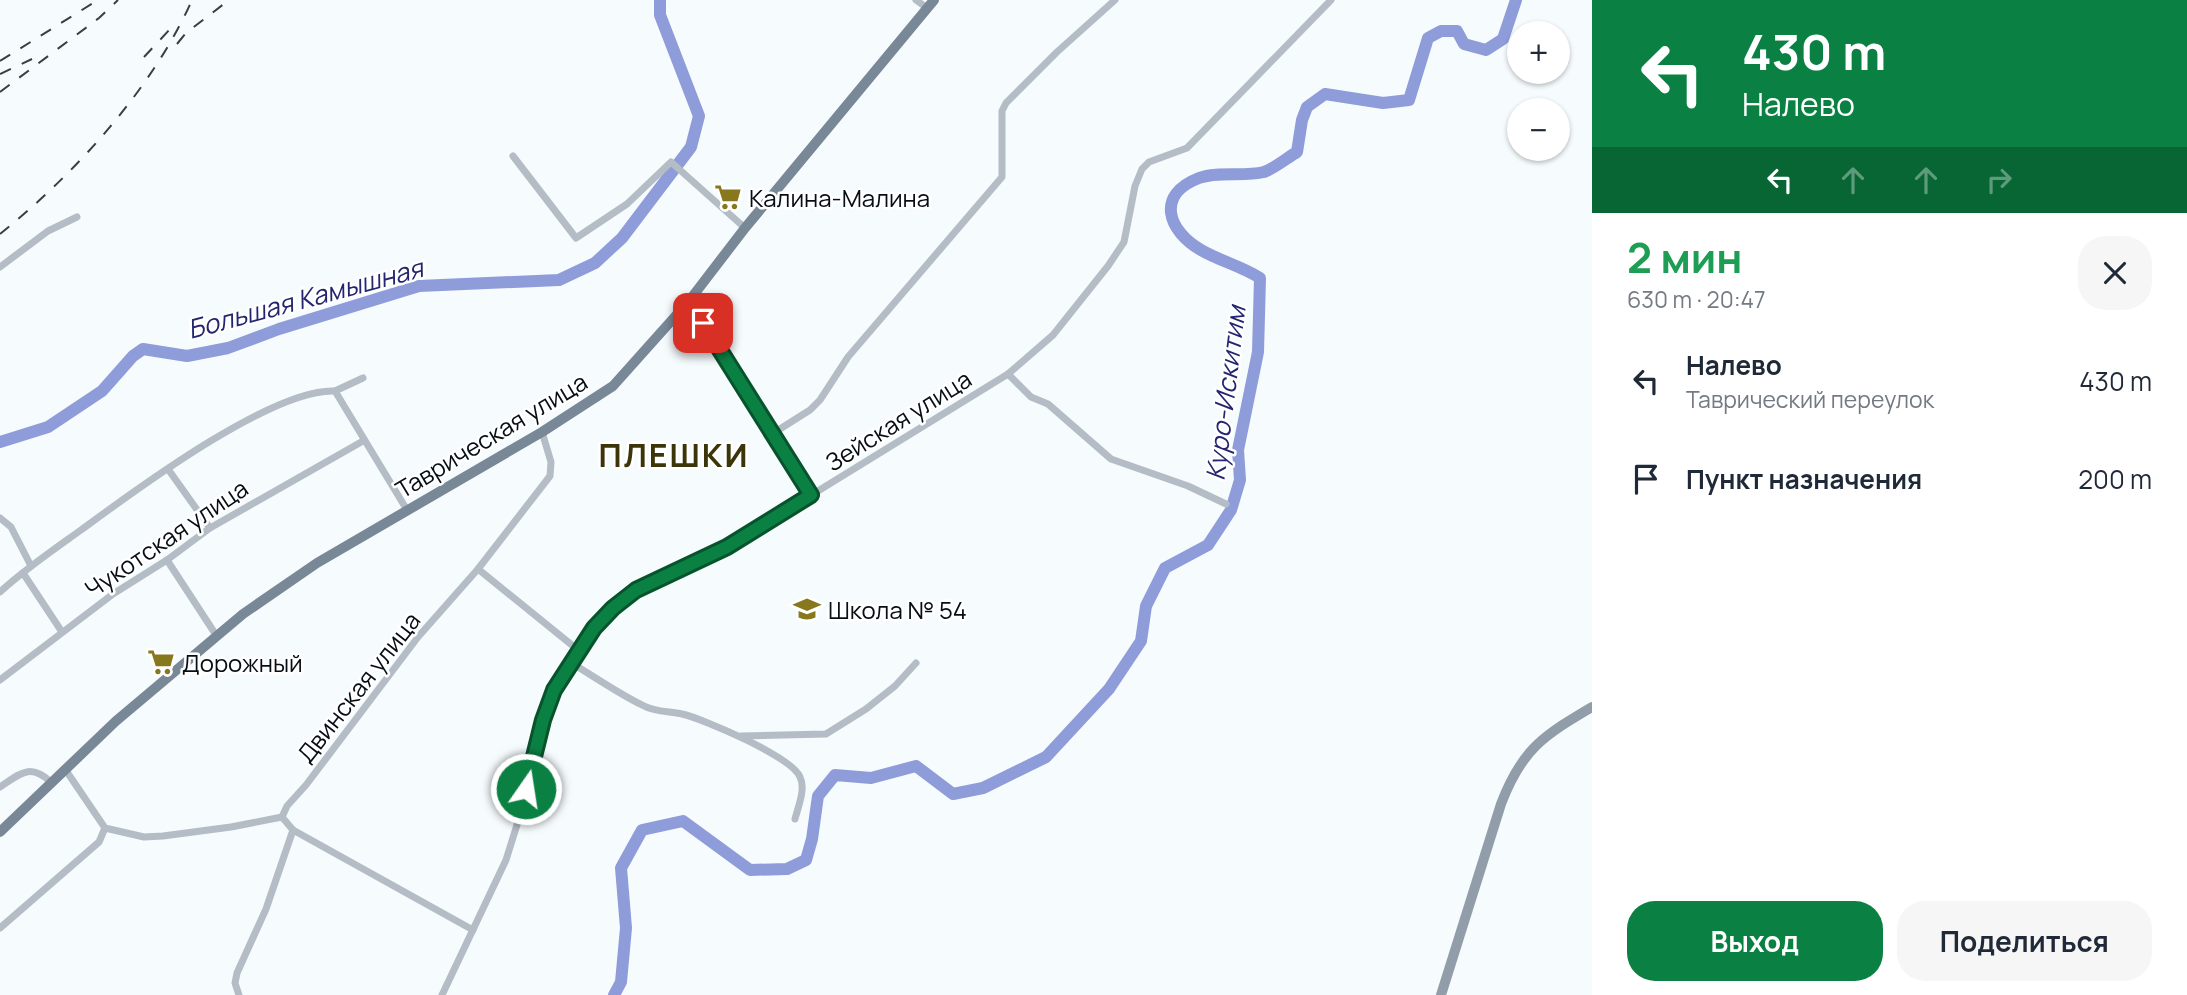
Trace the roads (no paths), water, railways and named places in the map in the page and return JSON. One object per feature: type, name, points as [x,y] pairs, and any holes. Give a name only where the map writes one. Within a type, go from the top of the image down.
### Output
[{"type":"main road","name":"Таврическая улица","points":[[0,832],[116,721],[216,635],[317,563],[542,432],[613,386],[689,301],[745,228],[930,4]]},
{"type":"street","points":[[916,0],[930,4]]},
{"type":"street","name":"Зейская улица","points":[[442,995],[506,860],[521,812],[543,720],[554,690],[594,628],[636,590],[727,547],[1008,374],[1053,335],[1108,267],[1124,242],[1135,186],[1142,169],[1149,162],[1187,148],[1331,0]]},
{"type":"street","points":[[772,433],[810,410],[820,400],[848,357],[1002,177],[1002,111],[1006,103],[1111,1]]},
{"type":"street","points":[[513,156],[576,238],[627,204],[671,162],[745,228]]},
{"type":"street","points":[[0,267],[48,231],[76,218]]},
{"type":"street","points":[[689,301],[811,495]]},
{"type":"street","points":[[1008,374],[1031,397],[1048,404],[1111,459],[1188,486],[1226,504]]},
{"type":"street","points":[[0,592],[151,478],[250,420],[299,397],[316,392],[335,391],[363,378]]},
{"type":"street","points":[[335,391],[407,510]]},
{"type":"street","name":"Двинская улица","points":[[282,817],[287,806],[306,785],[418,637],[478,569],[550,476],[551,462],[542,432]]},
{"type":"street","name":"Чукотская улица","points":[[0,680],[113,594],[167,560],[210,528],[363,441]]},
{"type":"street","points":[[168,469],[210,528]]},
{"type":"street","points":[[0,518],[11,527],[32,566]]},
{"type":"street","points":[[167,560],[216,635]]},
{"type":"street","points":[[478,569],[579,650]]},
{"type":"street","points":[[23,573],[62,632]]},
{"type":"street","points":[[570,662],[641,705],[660,712],[683,714],[741,736],[800,775],[802,789],[796,819]]},
{"type":"street","points":[[741,736],[826,734],[866,709],[895,686],[916,663]]},
{"type":"street","points":[[1441,995],[1507,788],[1520,763],[1542,737],[1592,707]]},
{"type":"street","points":[[65,769],[105,828],[144,837],[163,836],[282,817],[293,830],[472,930]]},
{"type":"street","points":[[0,787],[33,770],[40,772],[51,782]]},
{"type":"street","points":[[0,928],[99,842],[105,828]]},
{"type":"street","points":[[239,995],[235,983],[237,973],[266,909],[293,830]]},
{"type":"waterway","name":"Большая Камышная","points":[[0,442],[48,427],[102,391],[133,356],[143,349],[187,356],[228,348],[279,329],[419,286],[559,280],[595,263],[622,238],[691,147],[699,116],[660,15],[660,0]]},
{"type":"waterway","name":"Куро-Искитим","points":[[614,995],[621,982],[626,928],[621,868],[642,830],[683,821],[750,870],[787,869],[806,860],[818,796],[835,775],[871,778],[916,766],[953,794],[983,788],[1046,757],[1109,689],[1141,641],[1146,606],[1165,568],[1208,545],[1231,510],[1240,480],[1238,450],[1258,352],[1260,278],[1190,242],[1174,223],[1171,213],[1176,194],[1185,185],[1206,176],[1264,172],[1297,152],[1307,107],[1325,94],[1383,103],[1409,100],[1428,38],[1441,31],[1457,31],[1464,44],[1486,50],[1503,39],[1516,0]]},
{"type":"railway","points":[[0,61],[98,0]]},
{"type":"railway","points":[[0,92],[99,18],[118,0]]},
{"type":"railway","points":[[0,234],[56,184],[110,128],[156,65],[192,0]]},
{"type":"railway","points":[[177,44],[186,33],[229,0]]},
{"type":"railway","points":[[144,57],[172,27]]},
{"type":"railway","points":[[0,74],[32,59]]},
{"type":"place","name":"Калина-Малина","points":[[728,197]]},
{"type":"place","name":"Школа № 54","points":[[807,609]]},
{"type":"place","name":"Дорожный","points":[[161,662]]},
{"type":"district","name":"ПЛЕШКИ","points":[[674,455]]}]
